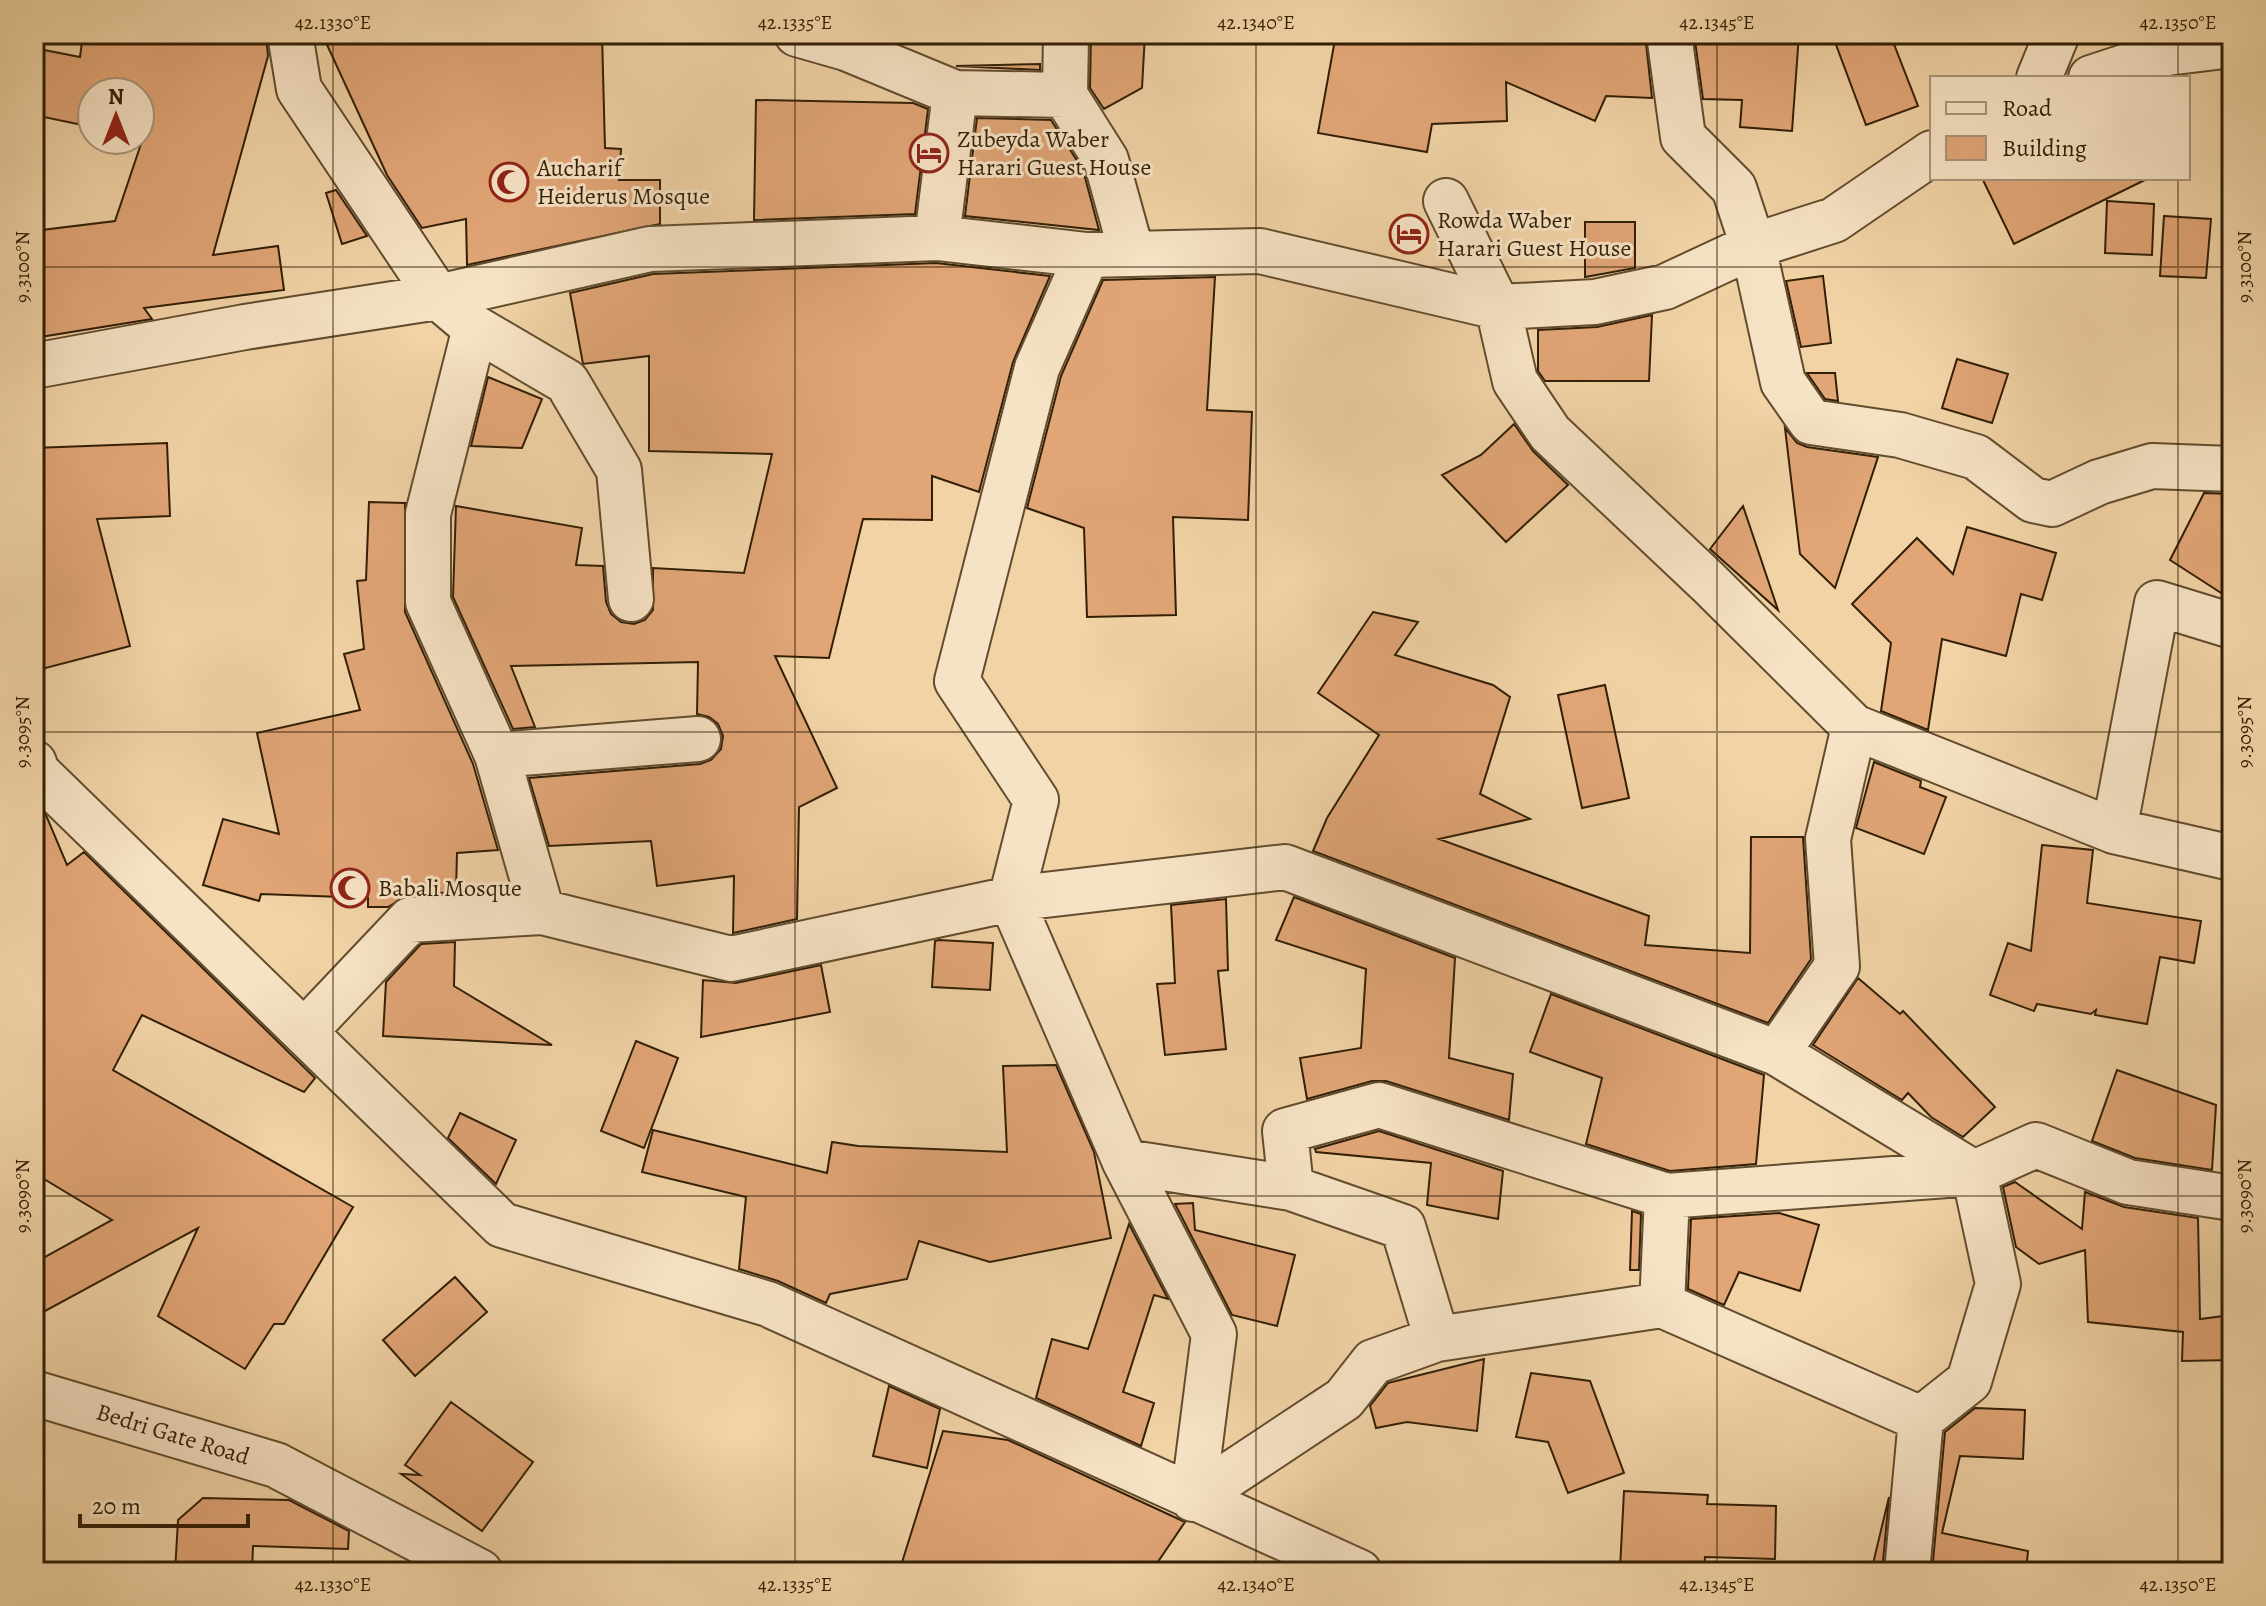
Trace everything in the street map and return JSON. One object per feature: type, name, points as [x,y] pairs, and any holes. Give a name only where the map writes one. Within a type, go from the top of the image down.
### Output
[{"type":"street","points":[[290,34],[299,89],[438,297],[475,328],[567,382],[619,470],[631,599]]},
{"type":"street","points":[[797,34],[846,48],[955,93],[1065,95]]},
{"type":"street","points":[[1066,34],[1065,95],[1106,160],[1132,254]]},
{"type":"street","points":[[1669,34],[1683,137],[1734,188],[1753,246],[1783,382],[1811,422],[1900,435],[1976,457],[2033,500],[2052,504],[2099,482],[2152,466],[2232,469]]},
{"type":"street","points":[[2040,76],[2057,34]]},
{"type":"street","points":[[2097,76],[2167,53],[2232,45]]},
{"type":"street","points":[[937,238],[955,93]]},
{"type":"street","points":[[34,366],[245,327],[438,297],[650,249],[937,238],[1087,255],[1260,251],[1498,307],[1595,302],[1665,287],[1753,246],[1834,220],[1930,154]]},
{"type":"street","points":[[1446,201],[1498,307],[1515,381],[1550,433],[1708,582],[1854,727],[2114,831],[2232,858]]},
{"type":"street","points":[[1087,255],[1037,368],[957,681],[1036,800],[1011,899],[1125,1162],[1214,1334],[1193,1499]]},
{"type":"street","points":[[475,328],[428,514],[428,602],[497,755],[542,912]]},
{"type":"street","points":[[2114,831],[2157,603],[2232,626]]},
{"type":"street","points":[[1777,1053],[1837,966],[1828,839],[1854,727]]},
{"type":"street","points":[[497,755],[698,739]]},
{"type":"street","points":[[34,763],[37,772],[502,1225],[768,1304],[1359,1572]]},
{"type":"street","points":[[304,1032],[410,920],[542,912],[731,959],[1011,899],[1285,867],[1777,1053],[1974,1173],[1998,1284],[1969,1381],[1921,1419],[1907,1572]]},
{"type":"street","points":[[1291,1188],[1285,1131],[1379,1105],[1667,1196],[1974,1173],[2036,1145],[2128,1182],[2232,1198]]},
{"type":"street","points":[[1125,1162],[1291,1188],[1403,1227],[1437,1339]]},
{"type":"street","points":[[1662,1305],[1667,1196]]},
{"type":"street","points":[[1193,1499],[1344,1399],[1373,1362],[1437,1339],[1662,1305],[1921,1419]]},
{"type":"street","name":"Bedri Gate Road","points":[[34,1393],[276,1465],[480,1572]]},
{"type":"building","points":[[83,34],[266,34],[268,56],[213,255],[278,246],[284,290],[144,308],[152,319],[34,338],[34,231],[115,221],[137,156],[156,156],[156,76],[76,76],[76,124],[34,115],[34,48],[80,57]]},
{"type":"building","points":[[322,34],[602,34],[605,148],[621,149],[619,180],[660,180],[660,224],[467,265],[466,219],[422,228],[387,175]]},
{"type":"building","points":[[1091,34],[1145,34],[1142,88],[1104,109],[1090,88]]},
{"type":"building","points":[[1336,34],[1645,34],[1652,98],[1606,96],[1595,121],[1506,82],[1507,121],[1432,124],[1427,152],[1318,133]]},
{"type":"building","points":[[1694,34],[1799,34],[1792,131],[1740,127],[1742,100],[1703,99]]},
{"type":"building","points":[[1832,34],[1890,34],[1918,106],[1866,125]]},
{"type":"building","points":[[1040,64],[1040,70],[956,66]]},
{"type":"building","points":[[756,100],[913,103],[928,109],[915,214],[754,220]]},
{"type":"building","points":[[977,118],[1051,120],[1083,170],[1099,230],[965,216]]},
{"type":"building","points":[[1983,180],[2145,180],[2014,244]]},
{"type":"building","points":[[336,190],[367,236],[342,244],[326,193]]},
{"type":"building","points":[[2107,201],[2154,204],[2152,255],[2105,253]]},
{"type":"building","points":[[2164,216],[2211,219],[2206,278],[2160,276]]},
{"type":"building","points":[[1585,222],[1635,222],[1635,268],[1585,277]]},
{"type":"building","points":[[936,263],[1050,276],[1013,362],[979,492],[932,476],[932,520],[863,519],[829,658],[775,656],[837,788],[799,807],[797,919],[733,933],[734,876],[657,886],[651,841],[549,846],[529,778],[700,764],[711,760],[721,749],[723,736],[718,724],[709,717],[697,714],[698,662],[511,666],[535,727],[513,729],[453,597],[456,506],[582,528],[576,565],[603,566],[606,602],[611,614],[621,622],[634,624],[645,620],[653,610],[653,568],[744,573],[772,454],[649,451],[649,356],[583,364],[570,293],[653,274]]},
{"type":"building","points":[[1823,276],[1831,343],[1801,347],[1786,281]]},
{"type":"building","points":[[1215,277],[1207,410],[1252,412],[1248,520],[1173,517],[1176,615],[1087,617],[1084,528],[1027,508],[1061,376],[1103,280]]},
{"type":"building","points":[[1652,315],[1649,381],[1545,381],[1538,371],[1538,330],[1597,327]]},
{"type":"building","points":[[1957,359],[2008,374],[1992,423],[1942,408]]},
{"type":"building","points":[[1807,373],[1835,373],[1838,401],[1825,399]]},
{"type":"building","points":[[488,377],[542,399],[522,448],[471,446]]},
{"type":"building","points":[[1514,424],[1533,451],[1568,485],[1506,542],[1442,475],[1481,455]]},
{"type":"building","points":[[1785,428],[1797,443],[1807,447],[1878,457],[1835,588],[1800,554]]},
{"type":"building","points":[[167,443],[170,516],[97,519],[130,646],[34,671],[34,448]]},
{"type":"building","points":[[2204,493],[2232,494],[2232,600],[2170,560]]},
{"type":"building","points":[[369,502],[405,503],[405,612],[473,764],[498,850],[457,853],[456,892],[408,895],[388,907],[368,907],[368,898],[261,894],[259,901],[203,885],[223,819],[279,834],[257,733],[360,710],[344,654],[364,649],[357,581],[366,580]]},
{"type":"building","points":[[1743,506],[1778,610],[1710,549]]},
{"type":"building","points":[[1967,527],[2056,553],[2042,600],[2021,594],[2006,656],[1942,639],[1928,730],[1881,711],[1891,643],[1852,604],[1917,538],[1953,574]]},
{"type":"building","points":[[1373,612],[1418,622],[1395,655],[1493,685],[1510,697],[1480,794],[1530,819],[1439,839],[1649,916],[1645,945],[1750,953],[1751,837],[1803,837],[1811,959],[1768,1023],[1313,851],[1327,818],[1379,735],[1318,693]]},
{"type":"building","points":[[1605,685],[1629,798],[1582,808],[1558,695]]},
{"type":"building","points":[[1874,762],[1921,781],[1920,787],[1946,797],[1924,854],[1856,828]]},
{"type":"building","points":[[34,804],[46,815],[67,865],[84,852],[315,1078],[304,1092],[142,1015],[113,1070],[353,1207],[284,1324],[274,1324],[245,1369],[158,1316],[198,1228],[34,1317],[34,1263],[112,1220],[34,1173]]},
{"type":"building","points":[[2042,845],[2093,850],[2087,903],[2201,921],[2194,963],[2160,957],[2147,1024],[2095,1015],[2096,1010],[2091,1014],[2037,1004],[2034,1011],[1990,995],[2008,943],[2031,951]]},
{"type":"building","points":[[1294,897],[1455,958],[1449,1058],[1513,1074],[1509,1120],[1386,1081],[1372,1081],[1307,1099],[1300,1058],[1361,1048],[1366,969],[1276,940]]},
{"type":"building","points":[[1226,899],[1228,970],[1218,971],[1226,1049],[1165,1055],[1157,984],[1175,983],[1171,905]]},
{"type":"building","points":[[935,941],[993,943],[990,990],[932,987]]},
{"type":"building","points":[[455,942],[454,986],[552,1045],[383,1036],[386,982],[421,944]]},
{"type":"building","points":[[821,965],[830,1012],[701,1037],[703,980],[736,983]]},
{"type":"building","points":[[1858,978],[1900,1014],[1903,1011],[1995,1107],[1963,1137],[1931,1117],[1908,1093],[1902,1100],[1813,1045]]},
{"type":"building","points":[[1551,994],[1764,1075],[1756,1164],[1670,1171],[1586,1144],[1602,1078],[1530,1052]]},
{"type":"building","points":[[636,1041],[678,1058],[644,1148],[601,1131]]},
{"type":"building","points":[[1056,1065],[1094,1152],[1111,1238],[990,1262],[919,1241],[907,1279],[830,1294],[826,1303],[778,1281],[739,1269],[746,1197],[642,1172],[653,1130],[827,1173],[832,1142],[858,1146],[1007,1152],[1003,1066]]},
{"type":"building","points":[[2117,1070],[2216,1105],[2212,1170],[2135,1158],[2092,1141]]},
{"type":"building","points":[[460,1113],[516,1140],[496,1184],[448,1138]]},
{"type":"building","points":[[1379,1131],[1503,1171],[1498,1219],[1427,1205],[1431,1163],[1316,1152],[1315,1149]]},
{"type":"building","points":[[2015,1182],[2082,1229],[2085,1192],[2124,1207],[2198,1218],[2200,1319],[2232,1315],[2232,1360],[2182,1361],[2183,1332],[2088,1322],[2085,1250],[2039,1264],[2016,1247],[2003,1187]]},
{"type":"building","points":[[1193,1203],[1195,1230],[1295,1255],[1277,1326],[1232,1315],[1175,1204]]},
{"type":"building","points":[[1632,1211],[1641,1214],[1639,1270],[1630,1270]]},
{"type":"building","points":[[1779,1213],[1819,1225],[1800,1291],[1739,1272],[1724,1305],[1688,1289],[1691,1219]]},
{"type":"building","points":[[1129,1224],[1168,1299],[1154,1295],[1123,1392],[1154,1403],[1141,1446],[1036,1398],[1052,1339],[1088,1349]]},
{"type":"building","points":[[455,1277],[487,1312],[415,1376],[383,1340]]},
{"type":"building","points":[[1484,1359],[1477,1431],[1407,1422],[1376,1428],[1370,1406],[1388,1383]]},
{"type":"building","points":[[1531,1373],[1590,1381],[1624,1473],[1568,1493],[1548,1442],[1516,1437]]},
{"type":"building","points":[[889,1386],[940,1409],[927,1468],[873,1456]]},
{"type":"building","points":[[451,1402],[533,1462],[482,1531],[401,1474],[420,1475],[405,1465]]},
{"type":"building","points":[[1975,1408],[2025,1410],[2023,1459],[1960,1456],[1942,1533],[2028,1551],[2026,1572],[1932,1572],[1945,1432]]},
{"type":"building","points":[[943,1431],[1008,1440],[1185,1522],[1151,1572],[899,1572]]},
{"type":"building","points":[[1624,1491],[1708,1495],[1707,1504],[1776,1506],[1775,1559],[1705,1557],[1704,1572],[1620,1569]]},
{"type":"building","points":[[1889,1497],[1882,1572],[1871,1572]]},
{"type":"building","points":[[203,1498],[289,1500],[349,1531],[348,1549],[253,1546],[252,1572],[175,1572],[178,1520]]},
{"type":"place","name":"Zubeyda Waber Harari Guest House","points":[[929,153]]},
{"type":"place","name":"Aucharif Heiderus Mosque","points":[[509,182]]},
{"type":"place","name":"Rowda Waber Harari Guest House","points":[[1409,234]]},
{"type":"place","name":"Babali Mosque","points":[[350,888]]}]
